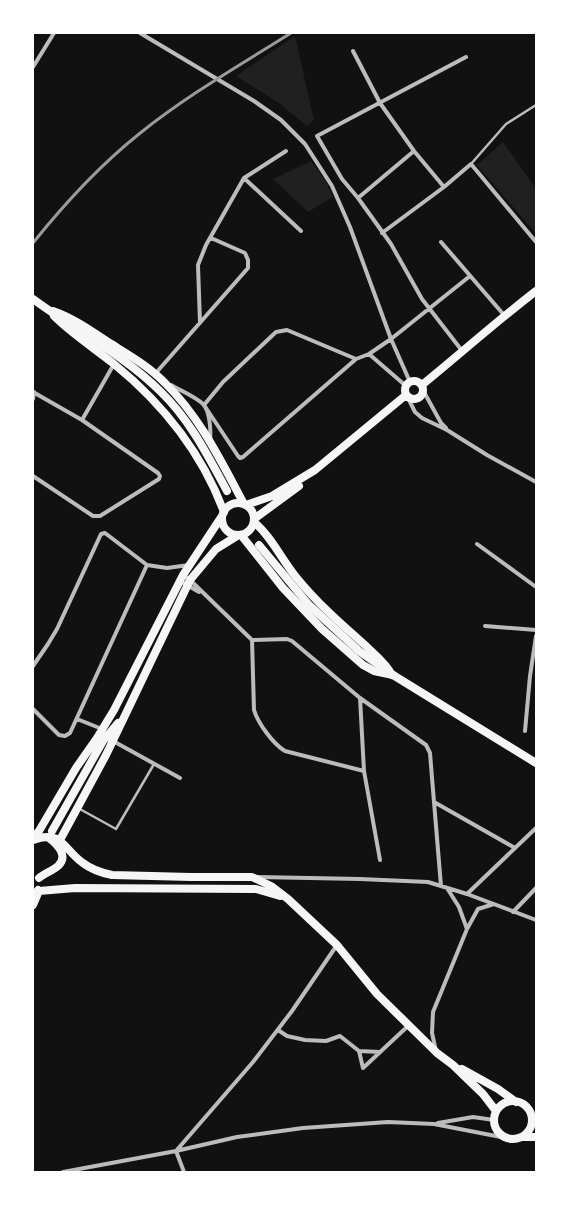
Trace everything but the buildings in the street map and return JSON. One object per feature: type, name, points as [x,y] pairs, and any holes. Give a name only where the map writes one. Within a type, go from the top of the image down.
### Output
[{"type":"main road","points":[[423,388],[416,381],[408,384],[405,389],[407,396],[411,399],[420,398],[423,388],[504,316],[536,291]]},
{"type":"main road","points":[[33,299],[74,334],[114,364],[164,411],[179,430],[206,472],[218,496],[223,514],[222,522],[227,531],[239,535],[283,588],[322,629],[363,665],[374,671],[393,675]]},
{"type":"main road","points":[[46,309],[75,320],[130,356],[164,382],[187,408],[210,441],[245,505],[250,509],[254,520],[263,530],[290,570],[331,615],[384,662],[393,675]]},
{"type":"main road","points":[[46,309],[116,355],[153,384],[162,393],[182,416],[193,432],[227,491]]},
{"type":"main road","points":[[33,839],[76,768],[114,710],[185,581],[222,544],[248,532],[253,526],[254,520],[292,491],[315,470],[407,396]]},
{"type":"main road","points":[[60,840],[113,741],[185,581],[189,565],[223,514],[230,505],[245,505],[261,501],[315,470]]},
{"type":"main road","points":[[259,545],[298,593],[333,628],[359,651],[393,675],[536,763]]},
{"type":"main road","points":[[103,741],[114,710]]},
{"type":"main road","points":[[33,839],[49,834],[103,741],[125,715]]},
{"type":"main road","points":[[49,834],[60,840],[91,869],[101,873],[112,875],[252,877],[271,886],[288,899],[337,945],[377,994],[408,1026],[437,1053],[453,1065],[483,1094],[495,1116],[497,1131],[506,1138],[517,1139],[522,1137],[536,1137]]},
{"type":"main road","points":[[39,878],[48,871],[60,865],[62,857],[60,849],[49,834]]},
{"type":"main road","points":[[33,905],[35,891],[75,888],[256,890],[268,892],[288,899]]},
{"type":"main road","points":[[453,1065],[498,1089],[532,1111],[530,1128],[522,1137]]},
{"type":"main road","points":[[495,1116],[504,1104],[516,1102]]},
{"type":"street","points":[[33,67],[54,33]]},
{"type":"street","points":[[140,33],[254,101],[281,120],[305,144],[332,186],[350,227],[408,384]]},
{"type":"street","points":[[354,51],[380,103],[414,151],[444,187]]},
{"type":"street","points":[[463,352],[422,299],[391,244],[358,198],[342,179],[317,136],[466,57]]},
{"type":"street","points":[[200,323],[198,265],[206,245],[244,178],[286,151]]},
{"type":"street","points":[[358,198],[414,151]]},
{"type":"street","points":[[382,233],[444,187],[471,164],[536,242]]},
{"type":"street","points":[[244,178],[301,231]]},
{"type":"street","points":[[155,375],[248,268],[248,260],[245,253],[211,238]]},
{"type":"street","points":[[441,242],[504,316]]},
{"type":"street","points":[[164,382],[204,405],[240,458],[249,452],[356,359],[369,354],[391,340],[470,276]]},
{"type":"street","points":[[204,405],[223,382],[276,332],[287,330],[356,359]]},
{"type":"street","points":[[369,354],[408,384]]},
{"type":"street","points":[[82,420],[114,364]]},
{"type":"street","points":[[423,388],[441,423],[447,430]]},
{"type":"street","points":[[33,399],[34,392],[82,420],[158,473],[160,476],[159,479],[100,516],[96,517],[33,476]]},
{"type":"street","points":[[407,396],[415,412],[422,418],[447,430],[486,455],[536,482]]},
{"type":"street","points":[[204,405],[210,424],[210,441]]},
{"type":"street","points":[[33,666],[56,629],[100,535],[105,534],[147,565],[167,568],[189,565]]},
{"type":"street","points":[[477,544],[536,587]]},
{"type":"street","points":[[33,709],[62,736],[70,733],[147,565]]},
{"type":"street","points":[[185,581],[203,594],[252,640],[287,639],[292,641],[360,698],[426,745],[430,753],[441,886]]},
{"type":"street","points":[[485,626],[536,630]]},
{"type":"street","points":[[525,731],[530,676],[536,636]]},
{"type":"street","points":[[252,640],[254,710],[257,718],[280,748],[285,751],[364,771]]},
{"type":"street","points":[[360,698],[364,771],[380,860]]},
{"type":"street","points":[[77,719],[102,730]]},
{"type":"street","points":[[113,741],[180,778]]},
{"type":"street","points":[[434,802],[515,848]]},
{"type":"street","points":[[467,894],[536,828]]},
{"type":"street","points":[[252,877],[428,882],[467,894],[536,920]]},
{"type":"street","points":[[447,888],[459,907],[467,928]]},
{"type":"street","points":[[513,912],[536,888]]},
{"type":"street","points":[[437,1053],[432,1033],[433,1012],[467,928],[478,909],[494,904]]},
{"type":"street","points":[[176,1151],[254,1062],[337,945]]},
{"type":"street","points":[[359,1051],[363,1068],[408,1026]]},
{"type":"street","points":[[278,1030],[288,1036],[305,1040],[326,1041],[340,1036],[359,1051],[380,1052]]},
{"type":"street","points":[[434,1124],[473,1117],[495,1116]]},
{"type":"street","points":[[63,1172],[176,1151],[237,1137],[303,1128],[388,1122],[434,1124],[506,1138]]},
{"type":"street","points":[[176,1151],[184,1172]]},
{"type":"lane","points":[[471,164],[506,124],[536,105]]},
{"type":"lane","points":[[77,808],[116,829],[155,764]]},
{"type":"shaded area","points":[[295,36],[314,120],[307,126],[279,103],[236,76]]},
{"type":"shaded area","points":[[503,142],[536,189],[536,234],[477,165]]},
{"type":"shaded area","points":[[311,161],[325,180],[333,197],[308,212],[273,179]]},
{"type":"railway","points":[[33,243],[83,186],[124,146],[194,94],[291,33]]}]
